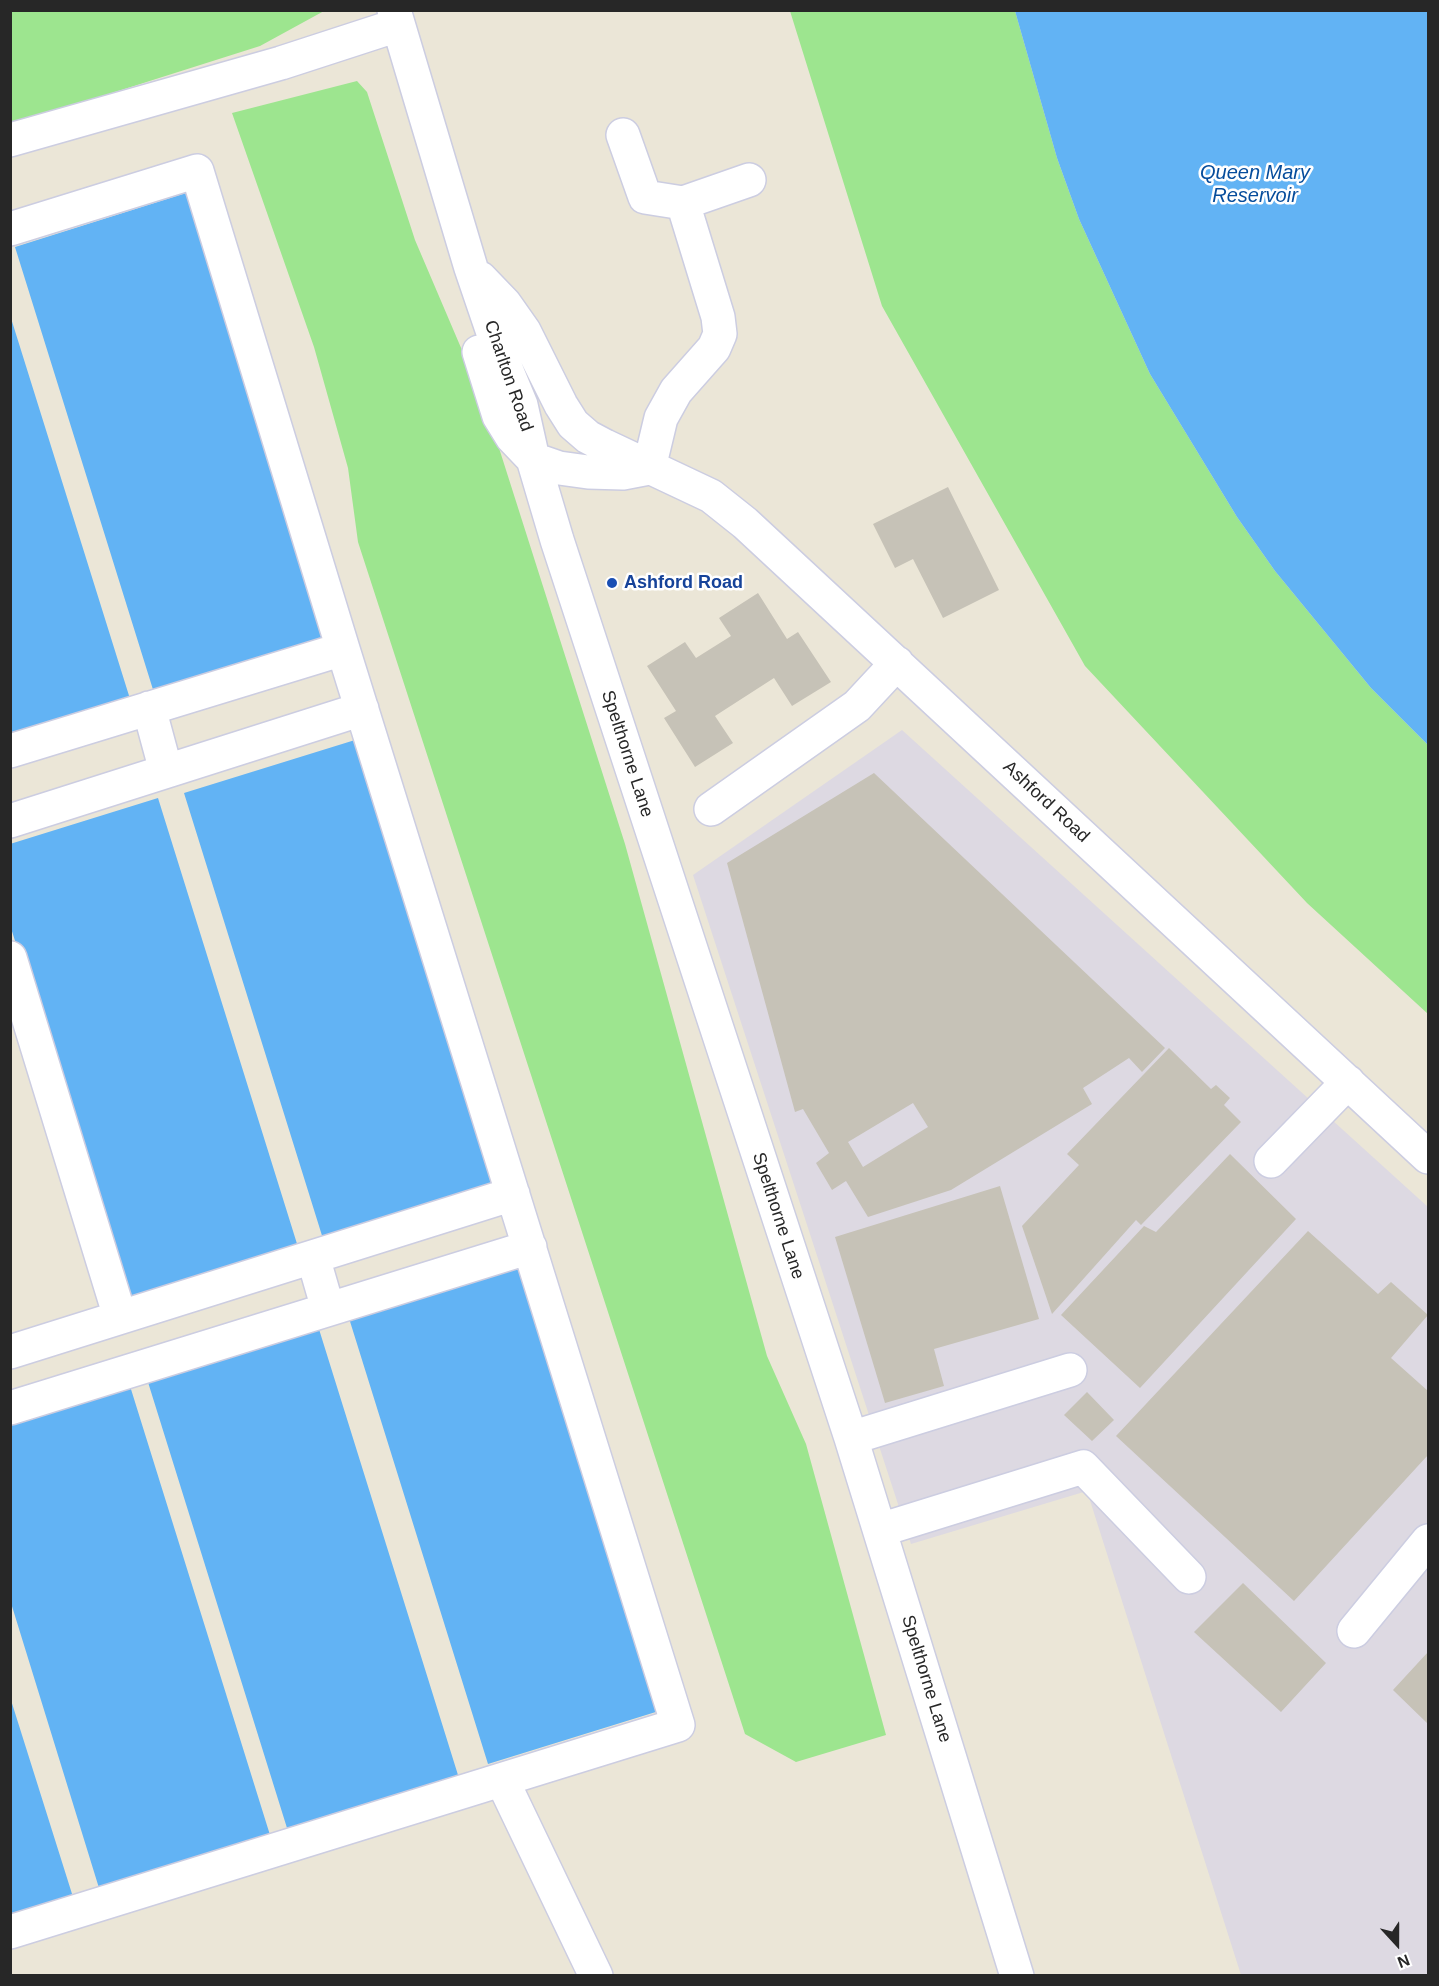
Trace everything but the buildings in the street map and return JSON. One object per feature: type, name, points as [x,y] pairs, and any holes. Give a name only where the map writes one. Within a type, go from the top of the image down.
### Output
[{"type":"street","points":[[10,140],[281,63],[396,18]]},
{"type":"street","name":"Charlton Road","points":[[396,18],[471,268],[470,306],[485,376],[499,416],[512,437],[533,459]]},
{"type":"street","points":[[623,135],[645,197],[683,203],[749,180]]},
{"type":"street","points":[[10,229],[197,171],[678,1725],[10,1932]]},
{"type":"street","points":[[533,459],[559,468],[608,474],[649,468],[661,418],[676,391],[714,348],[720,334],[718,317],[683,203]]},
{"type":"street","name":"Ashford Road","points":[[471,268],[505,304],[524,331],[573,424],[588,437],[711,496],[745,523],[1428,1157]]},
{"type":"street","name":"Spelthorne Lane","points":[[533,459],[851,1438],[1017,1976]]},
{"type":"street","points":[[10,751],[344,649]]},
{"type":"street","points":[[711,809],[857,706],[897,663]]},
{"type":"street","points":[[149,708],[166,771]]},
{"type":"street","points":[[10,821],[362,709]]},
{"type":"street","points":[[10,958],[120,1317]]},
{"type":"street","points":[[1271,1161],[1348,1082]]},
{"type":"street","points":[[10,1352],[513,1194]]},
{"type":"street","points":[[10,1408],[530,1247]]},
{"type":"street","points":[[313,1257],[328,1309]]},
{"type":"street","points":[[851,1438],[1070,1370]]},
{"type":"street","points":[[880,1530],[1083,1467],[1189,1576]]},
{"type":"street","points":[[1354,1631],[1428,1540]]},
{"type":"street","points":[[502,1780],[596,1976]]},
{"type":"shaded area","points":[[902,730],[1428,1207],[1428,1975],[1241,1975],[1087,1491],[911,1544],[693,875]]},
{"type":"green space","points":[[11,11],[324,11],[260,46],[11,125]]},
{"type":"green space","points":[[790,11],[1015,11],[1057,158],[1079,219],[1150,374],[1237,517],[1275,571],[1371,688],[1428,745],[1428,1014],[1307,903],[1085,666],[882,306]]},
{"type":"green space","points":[[357,81],[367,92],[415,240],[485,404],[625,844],[767,1356],[806,1444],[886,1735],[796,1762],[745,1734],[358,542],[348,468],[314,347],[232,113]]},
{"type":"water","name":"Queen Mary Reservoir","points":[[1015,11],[1428,11],[1428,745],[1371,688],[1275,571],[1237,517],[1150,374],[1079,219],[1057,158]]},
{"type":"water","points":[[186,193],[326,642],[155,696],[15,247]]},
{"type":"water","points":[[10,315],[131,702],[10,740]]},
{"type":"water","points":[[355,740],[495,1189],[324,1242],[184,793]]},
{"type":"water","points":[[158,798],[298,1247],[127,1301],[11,928],[10,844]]},
{"type":"water","points":[[519,1262],[659,1711],[488,1764],[348,1315]]},
{"type":"water","points":[[318,1326],[458,1775],[287,1828],[147,1379]]},
{"type":"water","points":[[130,1386],[270,1835],[99,1888],[11,1603],[10,1423]]},
{"type":"water","points":[[10,1697],[73,1897],[10,1916]]},
{"type":"place","name":"Ashford Road","points":[[612,583]]}]
